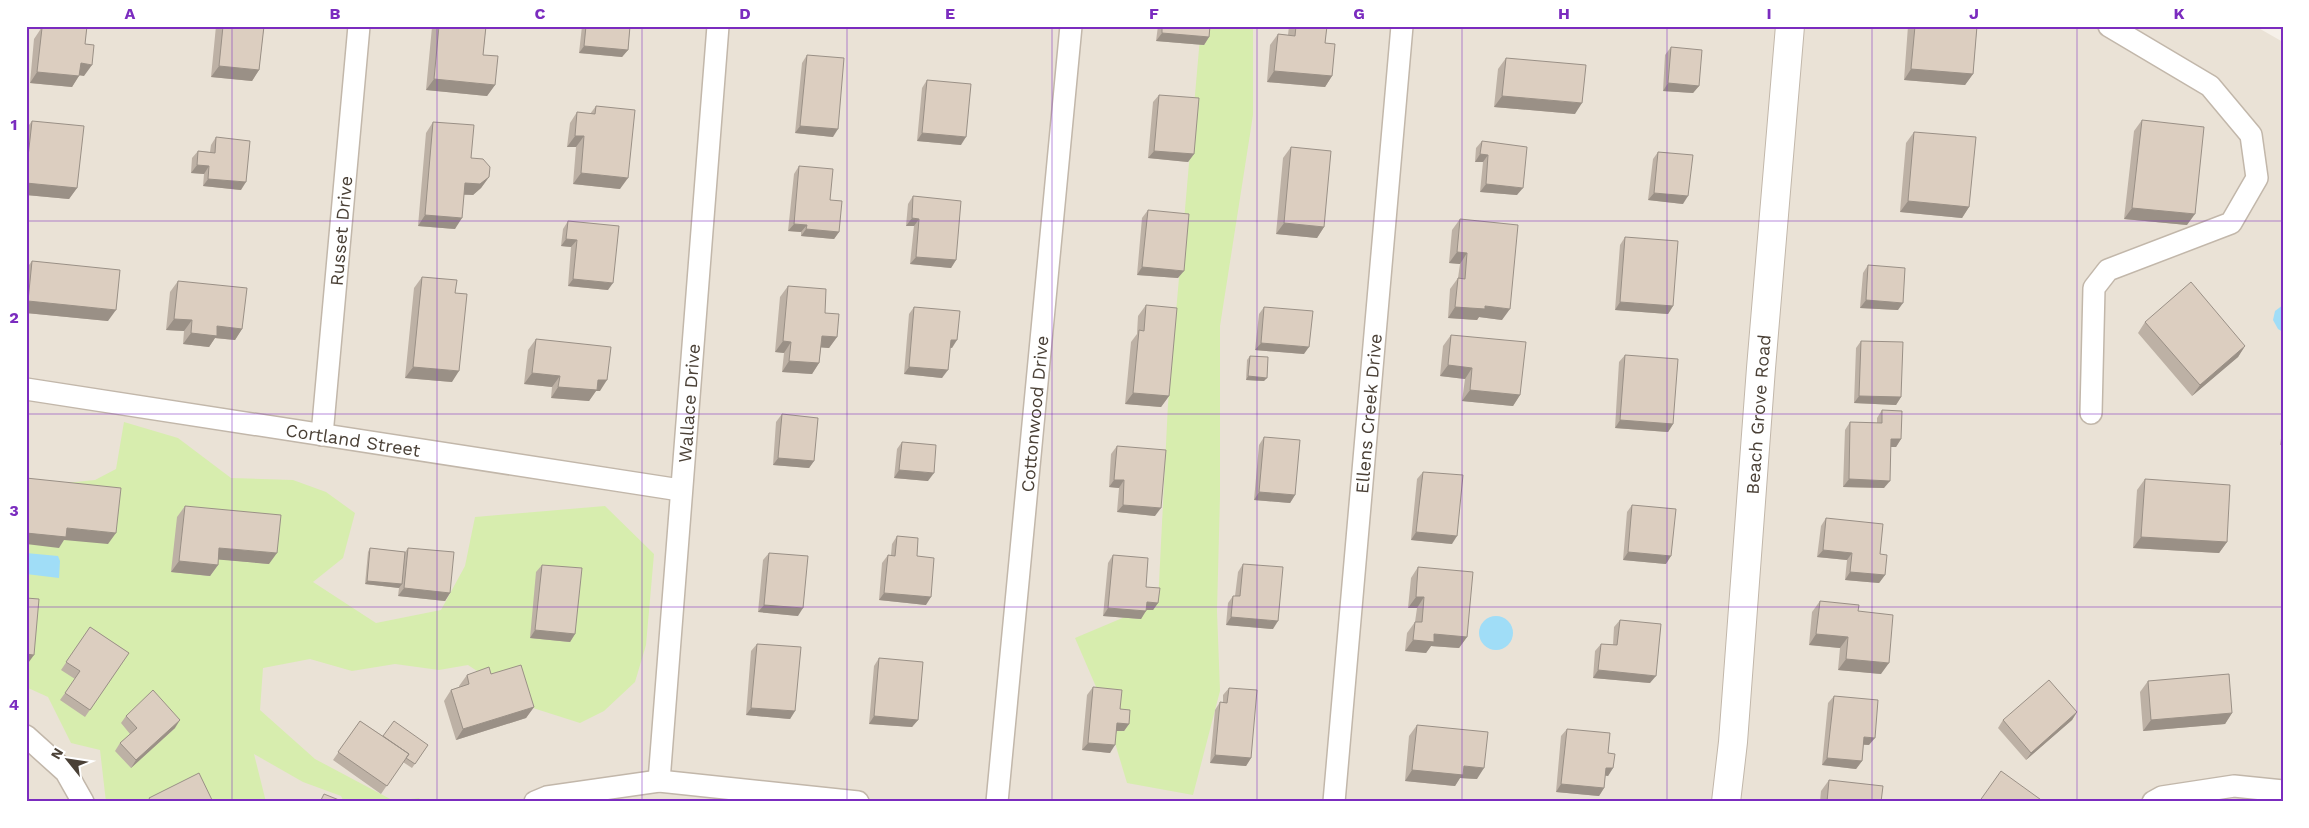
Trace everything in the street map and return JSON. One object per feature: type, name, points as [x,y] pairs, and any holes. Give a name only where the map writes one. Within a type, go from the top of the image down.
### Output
[{"type":"street","name":"Russet Drive","points":[[322,435],[359,26]]},
{"type":"street","name":"Wallace Drive","points":[[659,782],[680,490],[718,26]]},
{"type":"street","name":"Cottonwood Drive","points":[[996,802],[1070,26]]},
{"type":"street","name":"Ellens Creek Drive","points":[[1334,802],[1402,26]]},
{"type":"street","name":"Beach Grove Road","points":[[1726,802],[1733,742],[1761,368],[1790,26]]},
{"type":"street","points":[[2091,413],[2094,288],[2108,270],[2231,223],[2257,178],[2251,135],[2210,86],[2109,26]]},
{"type":"street","name":"Cortland Street","points":[[26,389],[680,490]]},
{"type":"street","points":[[26,736],[66,772],[83,802]]},
{"type":"street","points":[[535,802],[548,797],[659,782],[858,802]]},
{"type":"street","points":[[2153,802],[2162,796],[2234,786],[2283,791]]},
{"type":"shaded area","points":[[26,26],[2255,26],[2283,42],[2283,802],[26,802]]},
{"type":"green space","points":[[1201,26],[1253,26],[1253,115],[1220,326],[1220,496],[1217,611],[1220,691],[1193,795],[1127,783],[1103,703],[1075,638],[1158,603],[1168,404]]},
{"type":"green space","points":[[124,422],[178,438],[231,478],[293,480],[326,492],[355,513],[343,558],[313,582],[376,623],[441,610],[465,566],[475,517],[605,506],[654,554],[646,645],[635,682],[604,711],[580,723],[533,708],[468,665],[439,670],[395,664],[352,671],[310,659],[263,668],[260,710],[315,759],[394,801],[419,798],[423,802],[344,802],[341,796],[303,782],[254,754],[266,802],[106,802],[100,750],[71,743],[48,697],[26,687],[26,487],[95,480],[116,469]]},
{"type":"water","points":[[2283,305],[2283,332],[2278,329],[2273,320],[2275,311]]},
{"type":"water","points":[[26,553],[58,556],[60,561],[59,578],[26,574]]},
{"type":"water","points":[[1496,616],[1508,621],[1513,633],[1508,645],[1496,650],[1484,645],[1479,633],[1484,621]]},
{"type":"building","points":[[45,26],[87,26],[85,44],[94,45],[92,65],[81,63],[79,76],[37,72],[42,28]]},
{"type":"building","points":[[223,26],[264,26],[259,70],[219,66]]},
{"type":"building","points":[[439,26],[486,26],[483,55],[498,56],[495,85],[434,79]]},
{"type":"building","points":[[586,26],[630,26],[628,50],[584,46]]},
{"type":"building","points":[[1162,26],[1210,26],[1209,37],[1162,33]]},
{"type":"building","points":[[1296,26],[1327,26],[1325,43],[1335,44],[1332,76],[1274,71],[1278,34],[1295,36]]},
{"type":"building","points":[[1915,26],[1977,26],[1973,74],[1911,69]]},
{"type":"building","points":[[1671,47],[1702,50],[1699,86],[1668,83]]},
{"type":"building","points":[[807,55],[844,58],[838,129],[800,126]]},
{"type":"building","points":[[1506,58],[1586,65],[1582,103],[1502,96]]},
{"type":"building","points":[[927,80],[971,84],[966,137],[922,133]]},
{"type":"building","points":[[1159,95],[1199,98],[1194,154],[1154,151]]},
{"type":"building","points":[[596,106],[635,110],[628,178],[581,173],[584,136],[575,136],[577,112],[595,114]]},
{"type":"building","points":[[2142,120],[2204,127],[2195,214],[2132,208]]},
{"type":"building","points":[[32,121],[84,126],[77,188],[26,183]]},
{"type":"building","points":[[433,122],[474,125],[471,158],[483,159],[490,167],[489,177],[480,184],[465,183],[462,218],[425,215]]},
{"type":"building","points":[[1914,132],[1976,137],[1969,207],[1908,201]]},
{"type":"building","points":[[216,137],[250,141],[246,182],[208,179],[209,166],[197,165],[198,151],[215,153]]},
{"type":"building","points":[[1482,141],[1527,147],[1523,188],[1486,184],[1488,155],[1480,154]]},
{"type":"building","points":[[1291,147],[1331,151],[1324,227],[1284,223]]},
{"type":"building","points":[[1658,152],[1693,155],[1688,196],[1654,193]]},
{"type":"building","points":[[799,166],[833,169],[830,200],[842,201],[839,232],[806,229],[807,225],[794,224]]},
{"type":"building","points":[[913,196],[961,201],[956,260],[916,257],[919,219],[912,218]]},
{"type":"building","points":[[1148,210],[1189,214],[1184,271],[1142,267]]},
{"type":"building","points":[[1460,219],[1518,225],[1510,309],[1485,306],[1485,309],[1455,307],[1458,278],[1465,279],[1467,253],[1457,252]]},
{"type":"building","points":[[568,221],[619,226],[613,283],[573,279],[577,240],[566,239]]},
{"type":"building","points":[[1625,237],[1678,241],[1673,306],[1620,302]]},
{"type":"building","points":[[32,261],[120,270],[116,310],[28,301]]},
{"type":"building","points":[[1868,265],[1905,268],[1903,303],[1866,300]]},
{"type":"building","points":[[422,277],[457,280],[455,293],[467,294],[459,371],[413,367]]},
{"type":"building","points":[[178,281],[247,288],[242,329],[217,326],[217,336],[191,333],[192,320],[174,319]]},
{"type":"building","points":[[2191,282],[2245,346],[2200,385],[2145,322]]},
{"type":"building","points":[[788,286],[826,289],[825,313],[839,314],[837,337],[822,336],[819,363],[789,361],[791,342],[783,341]]},
{"type":"building","points":[[1146,305],[1177,308],[1169,396],[1133,393],[1139,330],[1144,331]]},
{"type":"building","points":[[914,307],[960,311],[957,340],[951,340],[948,370],[909,367]]},
{"type":"building","points":[[1264,307],[1313,311],[1309,347],[1261,343]]},
{"type":"building","points":[[1451,335],[1526,342],[1520,395],[1470,390],[1472,368],[1448,365]]},
{"type":"building","points":[[536,339],[611,347],[607,380],[598,380],[597,390],[558,387],[560,376],[532,373]]},
{"type":"building","points":[[1861,341],[1903,342],[1901,397],[1859,396]]},
{"type":"building","points":[[1625,355],[1678,359],[1673,424],[1620,420]]},
{"type":"building","points":[[1250,356],[1268,357],[1267,378],[1248,376]]},
{"type":"building","points":[[1882,410],[1902,411],[1901,439],[1891,439],[1890,481],[1849,479],[1850,422],[1882,423]]},
{"type":"building","points":[[782,414],[818,418],[814,461],[778,458]]},
{"type":"building","points":[[1264,437],[1300,440],[1295,495],[1259,492]]},
{"type":"building","points":[[902,442],[936,445],[934,473],[899,470]]},
{"type":"building","points":[[1117,446],[1166,450],[1161,508],[1123,505],[1124,480],[1114,480]]},
{"type":"building","points":[[1423,472],[1463,475],[1457,536],[1416,532]]},
{"type":"building","points":[[26,478],[121,488],[116,533],[67,528],[66,537],[26,533]]},
{"type":"building","points":[[2145,479],[2230,485],[2227,542],[2141,537]]},
{"type":"building","points":[[1632,505],[1676,509],[1671,556],[1628,552]]},
{"type":"building","points":[[185,506],[281,515],[277,553],[219,548],[218,565],[179,561]]},
{"type":"building","points":[[1826,518],[1883,524],[1880,554],[1887,555],[1885,575],[1850,572],[1852,553],[1823,550]]},
{"type":"building","points":[[897,536],[918,538],[917,556],[934,558],[931,597],[884,593],[888,555],[895,556]]},
{"type":"building","points":[[370,548],[405,552],[402,584],[367,581]]},
{"type":"building","points":[[408,548],[454,552],[450,593],[404,588]]},
{"type":"building","points":[[769,553],[808,556],[803,608],[764,605]]},
{"type":"building","points":[[1113,555],[1148,558],[1146,587],[1160,588],[1158,603],[1147,602],[1146,611],[1108,608]]},
{"type":"building","points":[[1243,564],[1283,567],[1278,621],[1231,617],[1233,596],[1240,596]]},
{"type":"building","points":[[542,565],[582,568],[575,634],[535,630]]},
{"type":"building","points":[[1418,567],[1473,572],[1467,637],[1434,634],[1434,642],[1413,640],[1415,622],[1422,622],[1424,597],[1416,597]]},
{"type":"building","points":[[26,598],[39,599],[34,655],[26,654]]},
{"type":"building","points":[[1820,601],[1859,605],[1858,611],[1893,615],[1889,663],[1846,659],[1848,637],[1816,634]]},
{"type":"building","points":[[1620,620],[1661,624],[1656,676],[1598,670],[1601,644],[1617,645]]},
{"type":"building","points":[[90,627],[129,653],[90,710],[65,693],[80,671],[66,662]]},
{"type":"building","points":[[757,644],[801,647],[795,711],[751,708]]},
{"type":"building","points":[[879,658],[923,662],[918,720],[874,716]]},
{"type":"building","points":[[521,665],[534,707],[463,729],[451,690],[469,684],[467,675],[489,667],[491,674]]},
{"type":"building","points":[[2229,674],[2232,713],[2151,720],[2148,681]]},
{"type":"building","points":[[2049,680],[2077,712],[2031,753],[2003,720]]},
{"type":"building","points":[[1093,687],[1122,690],[1120,709],[1130,710],[1129,724],[1117,723],[1115,745],[1088,743]]},
{"type":"building","points":[[1229,688],[1257,690],[1251,758],[1215,755],[1220,702],[1227,703]]},
{"type":"building","points":[[153,690],[180,720],[136,760],[120,743],[137,728],[126,716]]},
{"type":"building","points":[[1834,696],[1878,700],[1875,738],[1864,737],[1862,761],[1827,758]]},
{"type":"building","points":[[360,721],[409,754],[387,786],[338,752]]},
{"type":"building","points":[[394,721],[428,745],[415,764],[406,758],[409,754],[383,736]]},
{"type":"building","points":[[1417,725],[1488,732],[1484,768],[1464,766],[1463,775],[1412,770]]},
{"type":"building","points":[[1567,729],[1610,733],[1608,753],[1615,754],[1613,768],[1606,768],[1604,788],[1561,784]]},
{"type":"building","points":[[2001,771],[2044,802],[1979,802]]},
{"type":"building","points":[[199,773],[213,802],[151,802],[149,798]]},
{"type":"building","points":[[1829,780],[1883,786],[1881,802],[1827,802]]},
{"type":"building","points":[[324,794],[344,802],[320,802]]}]
